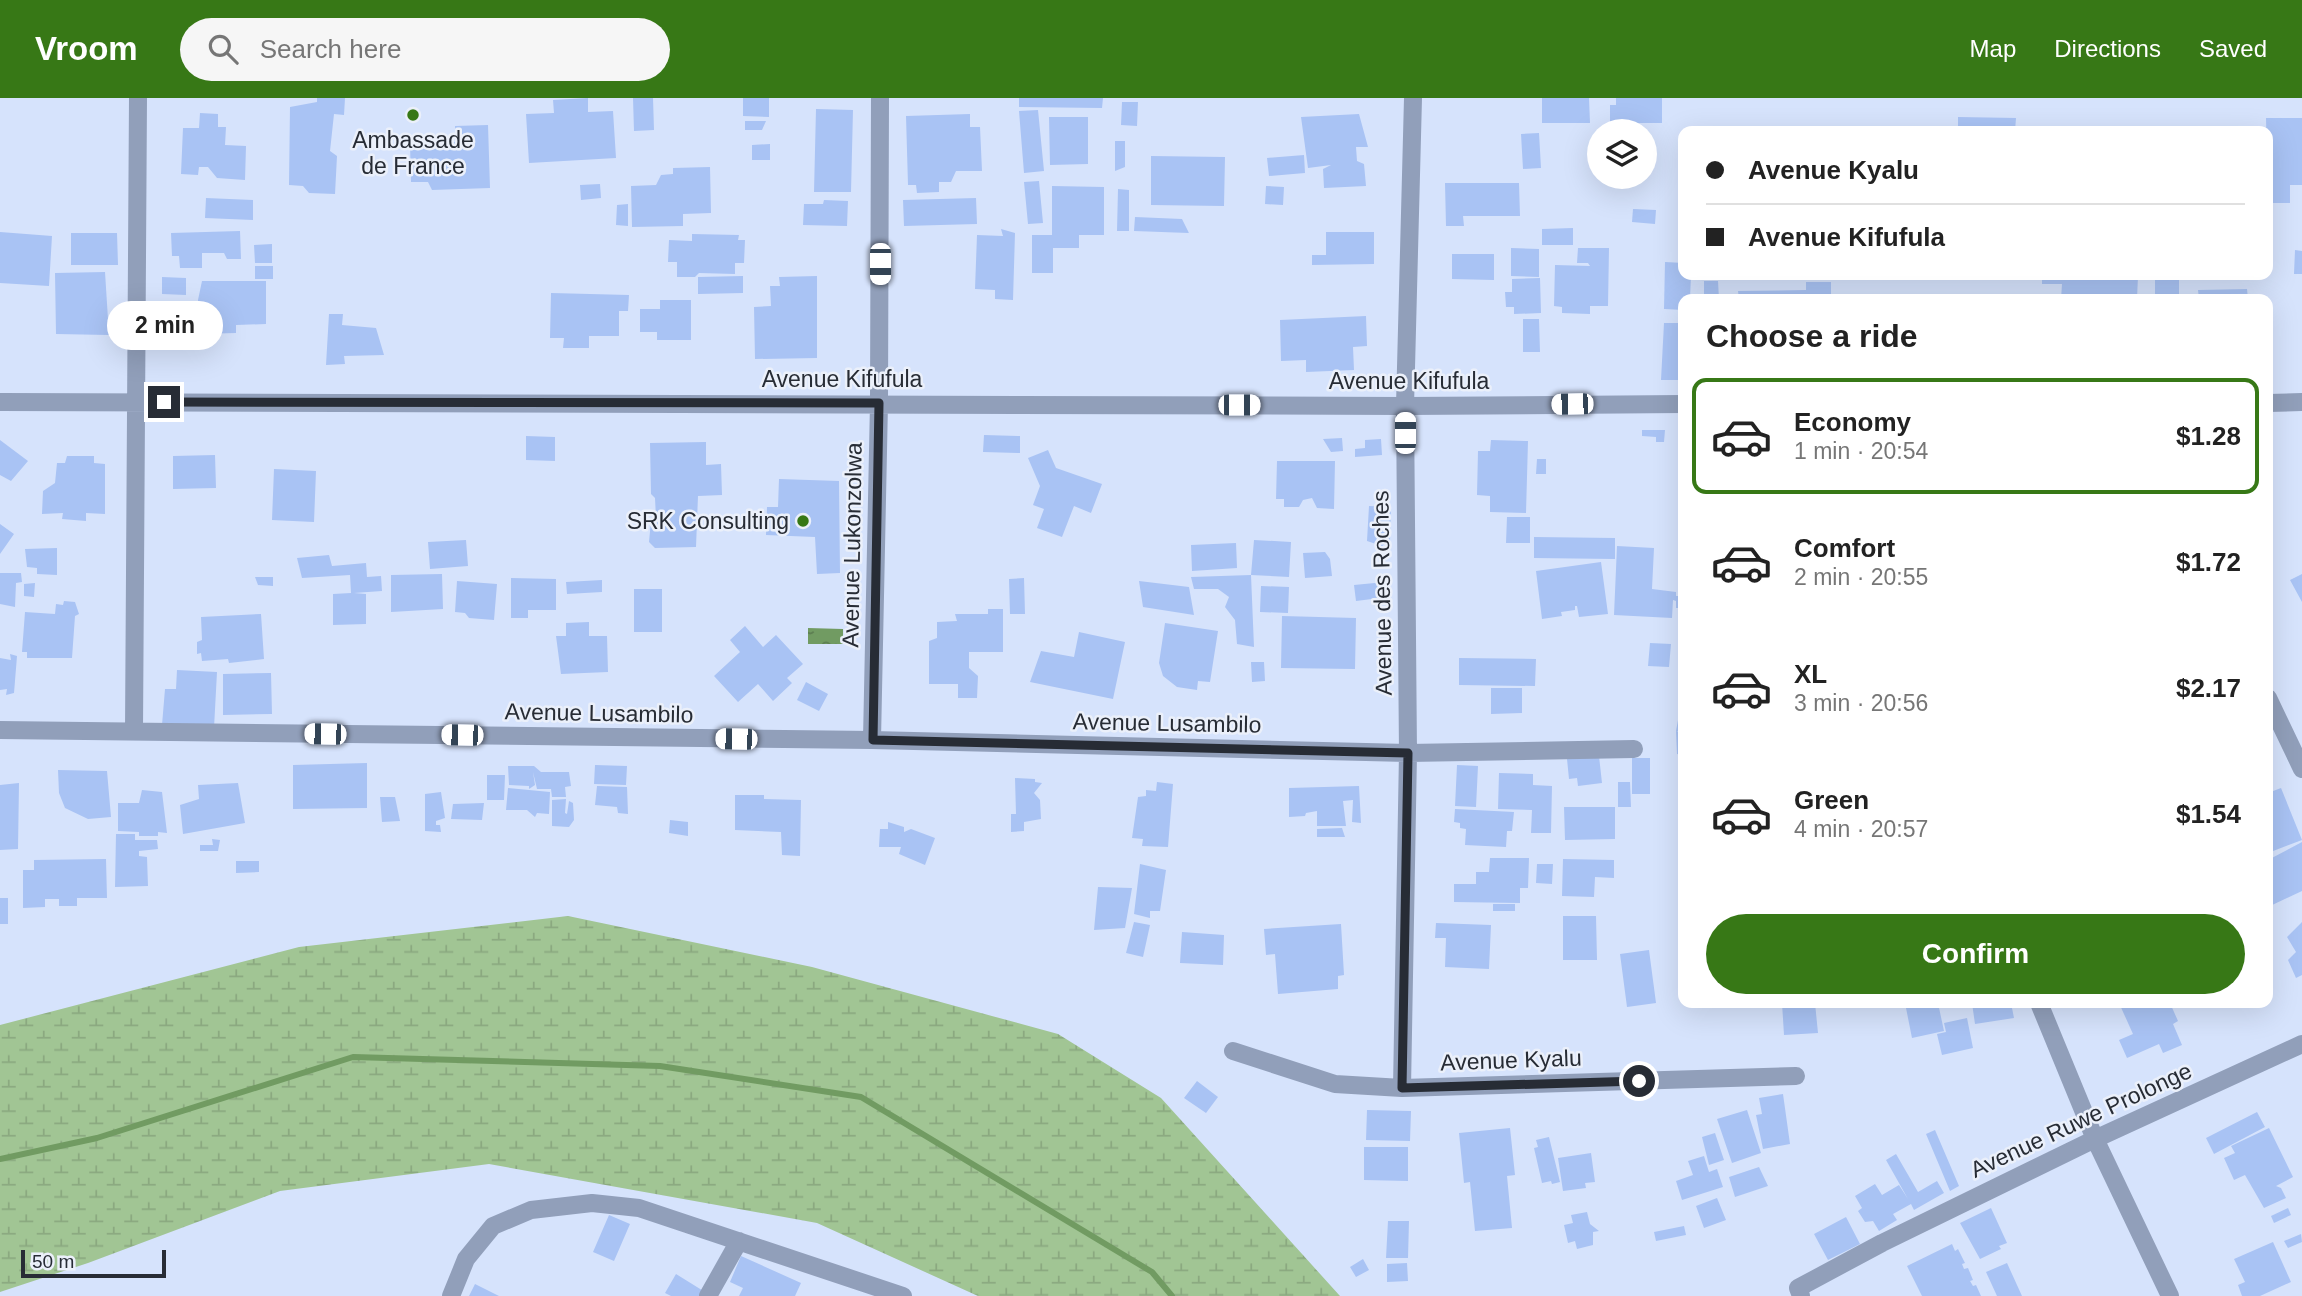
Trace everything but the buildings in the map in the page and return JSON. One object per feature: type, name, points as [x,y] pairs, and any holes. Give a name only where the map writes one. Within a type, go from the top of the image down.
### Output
[{"type":"street","points":[[134,731],[138,98]]},
{"type":"street","name":"Avenue Lukonzolwa","points":[[873,740],[879,403],[880,98]]},
{"type":"street","name":"Avenue des Roches","points":[[1402,1088],[1408,753],[1405,406],[1413,98]]},
{"type":"street","name":"Avenue Kifufula","points":[[0,402],[1405,406],[1678,404]]},
{"type":"street","points":[[2273,403],[2302,402]]},
{"type":"street","points":[[2273,708],[2302,769]]},
{"type":"street","name":"Avenue Lusambilo","points":[[0,730],[873,740],[1408,753],[1634,749]]},
{"type":"street","points":[[2041,1008],[2095,1139],[2170,1296]]},
{"type":"street","name":"Avenue Ruwe Prolonge","points":[[1801,1296],[1798,1288],[1882,1243],[2095,1139],[2302,1044]]},
{"type":"street","name":"Avenue Kyalu","points":[[1233,1051],[1335,1084],[1402,1088],[1796,1076]]},
{"type":"street","points":[[451,1296],[466,1259],[493,1226],[531,1210],[592,1203],[639,1208],[903,1296]]},
{"type":"street","points":[[708,1296],[739,1241]]},
{"type":"green space","points":[[568,916],[812,967],[1058,1034],[1161,1098],[1340,1296],[978,1296],[817,1223],[489,1164],[280,1191],[88,1263],[0,1292],[0,1025],[299,947]]},
{"type":"water","points":[[808,628],[843,629],[843,644],[808,644]]},
{"type":"waterway","points":[[0,1159],[97,1138],[353,1057],[660,1066],[861,1097],[1152,1272],[1172,1296]]},
{"type":"place","name":"Ambassade de France","points":[[413,115]]},
{"type":"place","name":"SRK Consulting","points":[[803,521]]},
{"type":"route","points":[[164,402],[879,403],[873,740],[1408,753],[1402,1088],[1639,1081]]}]
